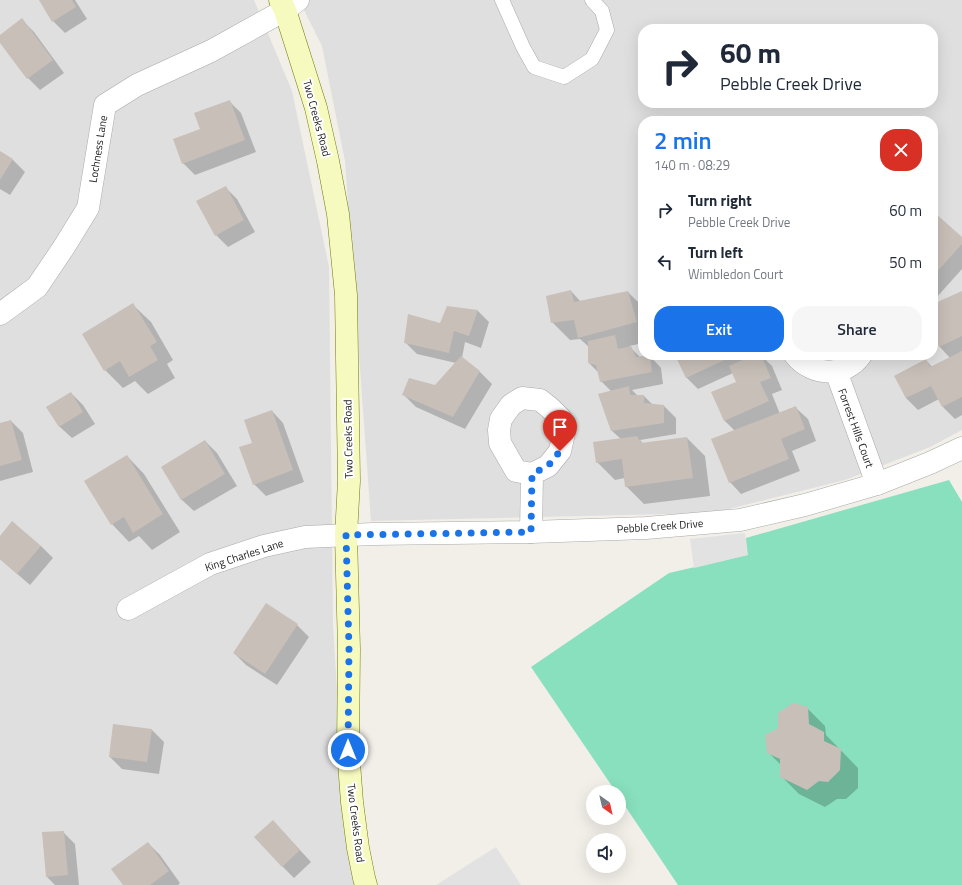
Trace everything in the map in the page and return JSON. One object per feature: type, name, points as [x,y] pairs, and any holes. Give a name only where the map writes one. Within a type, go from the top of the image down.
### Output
[{"type":"street","name":"Lochness Lane","points":[[0,314],[37,287],[88,208],[105,105],[137,85],[211,51],[288,3]]},
{"type":"street","name":"Two Creeks Road","points":[[288,3],[316,108],[328,162],[338,214],[346,295],[348,481],[346,535],[349,649],[348,750],[352,802],[358,848],[366,885]]},
{"type":"street","points":[[799,360],[810,368],[822,372],[836,372],[849,366],[856,360]]},
{"type":"street","name":"Forrest Hills Court","points":[[836,372],[877,484]]},
{"type":"street","name":"Pebble Creek Drive","points":[[346,535],[531,532],[653,528],[740,520],[805,505],[877,484],[930,463],[962,448]]},
{"type":"street","points":[[531,532],[532,474]]},
{"type":"street","name":"King Charles Lane","points":[[128,609],[210,564],[264,546],[305,537],[346,535]]},
{"type":"lane","points":[[502,0],[523,47],[534,66],[564,77],[592,60],[607,30],[602,11],[592,0]]},
{"type":"shaded area","points":[[0,0],[254,0],[292,91],[329,267],[333,624],[346,843],[359,885],[0,885]]},
{"type":"shaded area","points":[[299,0],[962,0],[962,430],[930,447],[845,480],[713,513],[371,521],[345,161],[322,46]]},
{"type":"shaded area","points":[[745,533],[748,555],[694,568],[690,539]]},
{"type":"shaded area","points":[[496,847],[521,885],[436,885]]},
{"type":"green space","points":[[949,480],[962,502],[962,885],[678,885],[626,807],[626,785],[611,785],[531,667],[669,573],[747,555],[746,538]]},
{"type":"building","points":[[39,0],[72,0],[76,7],[52,22]]},
{"type":"building","points":[[22,18],[53,60],[27,79],[0,43],[0,35]]},
{"type":"building","points":[[230,100],[245,140],[182,164],[173,139],[200,129],[194,113]]},
{"type":"building","points":[[0,151],[13,159],[0,180]]},
{"type":"building","points":[[226,186],[244,220],[215,236],[196,201]]},
{"type":"building","points":[[938,216],[962,237],[962,244],[938,270]]},
{"type":"building","points":[[571,290],[574,302],[628,291],[637,322],[578,338],[574,320],[551,323],[546,296]]},
{"type":"building","points":[[962,291],[962,336],[939,347],[938,345],[938,302]]},
{"type":"building","points":[[133,303],[157,342],[150,346],[158,360],[129,377],[120,361],[104,371],[82,334]]},
{"type":"building","points":[[447,306],[478,310],[469,336],[454,331],[449,353],[404,343],[408,314],[440,323]]},
{"type":"building","points":[[615,335],[618,349],[631,346],[636,357],[638,357],[638,360],[651,360],[652,372],[600,382],[596,365],[588,363],[588,341]]},
{"type":"building","points":[[962,351],[962,397],[942,407],[931,386],[906,398],[894,376],[924,360],[926,360],[930,367]]},
{"type":"building","points":[[461,356],[480,371],[453,417],[402,395],[409,378],[435,385]]},
{"type":"building","points":[[677,360],[724,360],[686,378]]},
{"type":"building","points":[[743,360],[763,360],[771,378],[760,382],[769,401],[724,421],[711,392],[736,382],[729,366]]},
{"type":"building","points":[[629,386],[630,395],[644,395],[644,403],[664,405],[664,423],[611,431],[598,394]]},
{"type":"building","points":[[71,392],[83,412],[59,427],[46,407]]},
{"type":"building","points":[[796,406],[805,429],[781,439],[789,459],[729,483],[711,439]]},
{"type":"building","points":[[272,410],[293,470],[253,485],[239,447],[252,443],[244,420]]},
{"type":"building","points":[[11,420],[22,460],[0,466],[0,423]]},
{"type":"building","points":[[637,436],[641,443],[687,437],[693,478],[625,487],[622,459],[596,463],[593,442]]},
{"type":"building","points":[[205,440],[225,474],[181,500],[161,467]]},
{"type":"building","points":[[127,455],[163,514],[133,533],[124,517],[111,525],[84,481]]},
{"type":"building","points":[[12,521],[41,546],[17,574],[0,559],[0,536]]},
{"type":"building","points":[[266,603],[298,624],[265,674],[233,653]]},
{"type":"building","points":[[793,703],[808,707],[809,724],[824,732],[824,741],[841,749],[840,770],[828,782],[819,781],[807,790],[780,777],[780,759],[767,753],[765,735],[778,728],[778,713]]},
{"type":"building","points":[[113,724],[152,729],[147,762],[109,757]]},
{"type":"building","points":[[273,820],[300,850],[282,867],[254,837]]},
{"type":"building","points":[[64,831],[68,875],[46,877],[42,832]]},
{"type":"building","points":[[148,842],[169,871],[150,885],[123,885],[111,869]]},
{"type":"route","points":[[348,750],[349,649],[346,535],[531,532],[532,474],[548,466],[560,451]]}]
